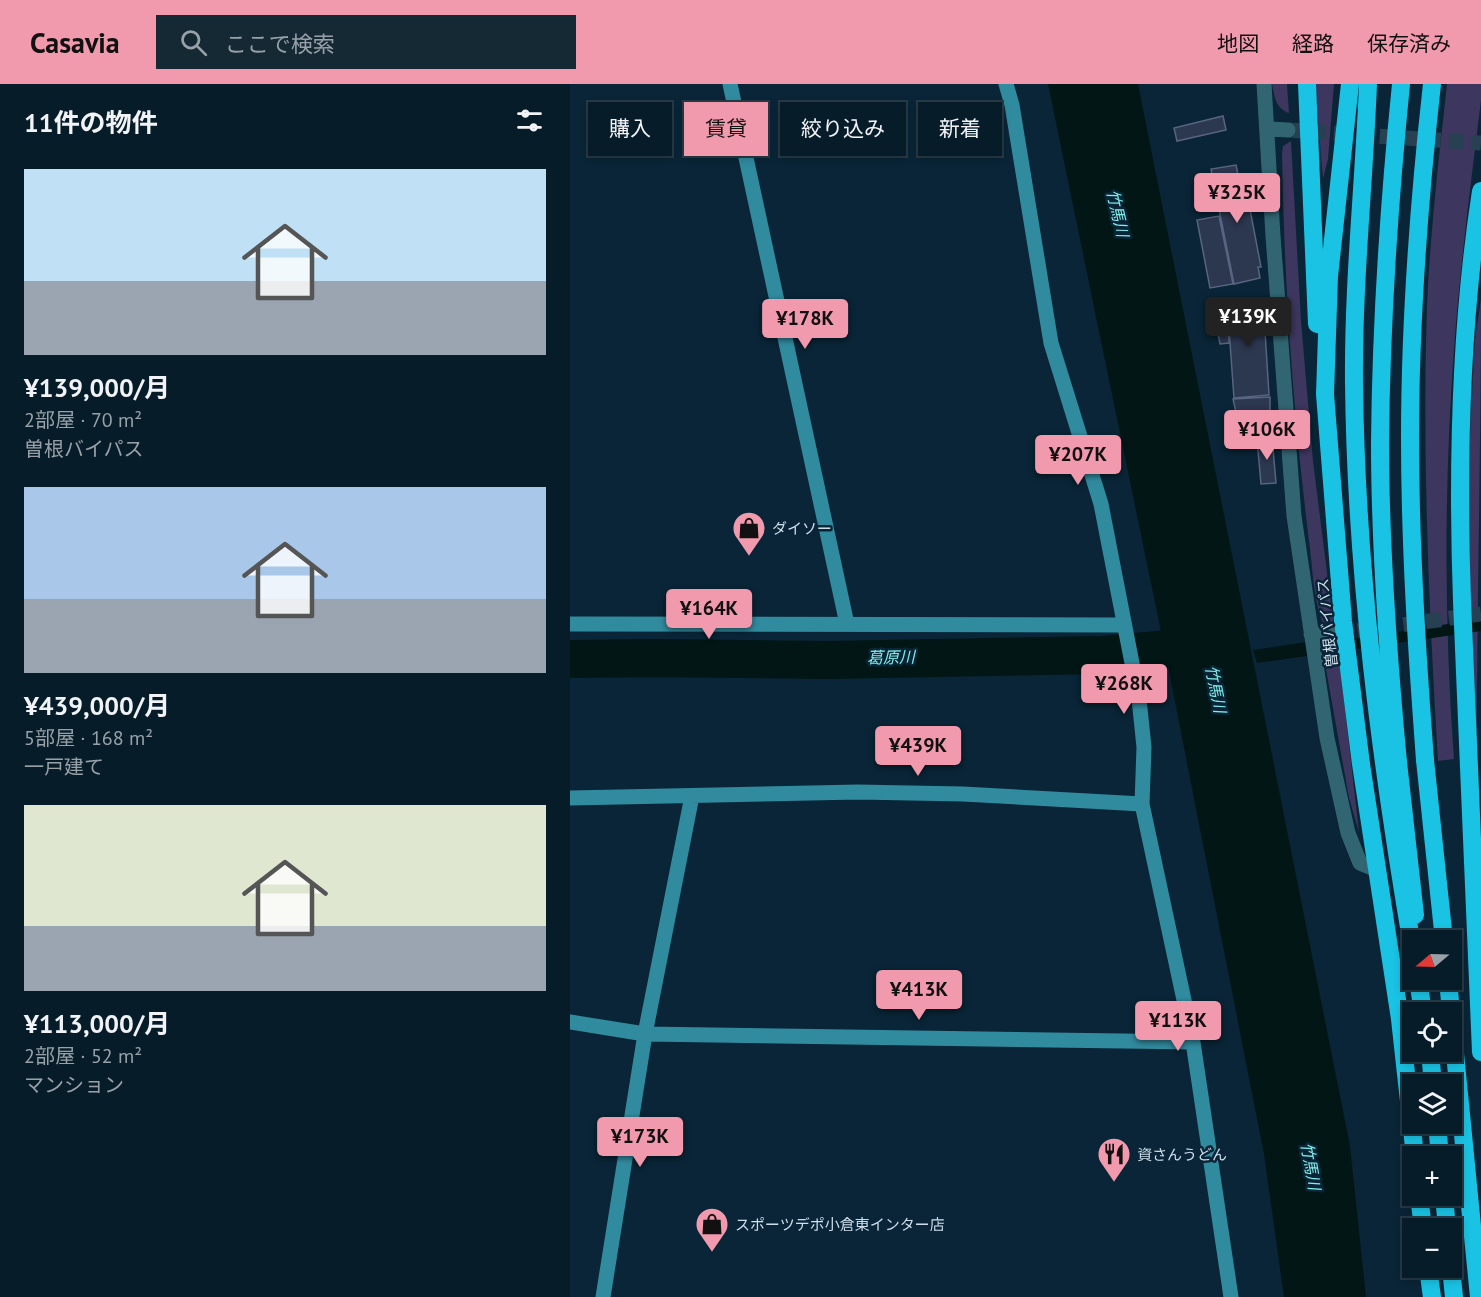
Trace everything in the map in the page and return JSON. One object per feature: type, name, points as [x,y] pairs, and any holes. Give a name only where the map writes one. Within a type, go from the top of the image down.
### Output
[{"type":"highway","points":[[1307,84],[1317,324],[1325,394]]},
{"type":"highway","name":"曽根バイパス","points":[[1350,84],[1329,276],[1325,394],[1343,621],[1360,764],[1400,1019],[1414,1146]]},
{"type":"highway","points":[[1368,84],[1354,369],[1359,525],[1382,759],[1410,930]]},
{"type":"highway","points":[[1401,84],[1387,242],[1380,445],[1388,653],[1417,930]]},
{"type":"highway","points":[[1432,84],[1424,164],[1412,344],[1411,545],[1425,760],[1443,930]]},
{"type":"highway","points":[[1481,191],[1472,258],[1459,422],[1458,512],[1481,1052]]},
{"type":"highway","points":[[1456,1062],[1480,1297]]},
{"type":"highway","points":[[1429,1278],[1432,1297]]},
{"type":"highway","points":[[1452,1278],[1454,1297]]},
{"type":"street","points":[[730,84],[848,624]]},
{"type":"street","points":[[1006,84],[1014,116],[1051,343],[1101,504],[1139,699],[1144,747],[1142,804],[1193,1042],[1231,1297]]},
{"type":"street","points":[[1264,84],[1294,516],[1327,738],[1348,833],[1360,863],[1377,870]]},
{"type":"street","points":[[1268,129],[1288,130]]},
{"type":"street","points":[[570,624],[1124,625]]},
{"type":"street","points":[[1311,634],[1333,634]]},
{"type":"street","points":[[570,798],[870,792],[963,794],[1142,804]]},
{"type":"street","points":[[603,1297],[645,1034],[692,796]]},
{"type":"street","points":[[570,1022],[645,1034],[1193,1042]]},
{"type":"shaded area","points":[[1272,84],[1287,84],[1289,113],[1278,105]]},
{"type":"shaded area","points":[[1315,84],[1334,84],[1328,159],[1323,179]]},
{"type":"shaded area","points":[[1447,84],[1481,84],[1481,100],[1459,287],[1448,452],[1447,606],[1454,759],[1438,761],[1427,534],[1425,420],[1430,250]]},
{"type":"shaded area","points":[[1291,141],[1301,321],[1313,461],[1334,628],[1325,626],[1318,609],[1303,493],[1294,396],[1287,298],[1282,153],[1283,146]]},
{"type":"shaded area","points":[[1481,299],[1477,793],[1469,680],[1468,474],[1475,339]]},
{"type":"shaded area","points":[[1339,656],[1359,832],[1349,798],[1324,658]]},
{"type":"water","name":"竹馬川","points":[[1048,84],[1138,84],[1350,1146],[1366,1297],[1284,1297],[1264,1154],[1165,651]]},
{"type":"water","points":[[1481,619],[1481,631],[1257,663],[1253,650],[1327,639],[1330,642]]},
{"type":"building","points":[[1223,116],[1226,130],[1177,141],[1174,128]]},
{"type":"building","points":[[1236,165],[1239,179],[1244,178],[1261,267],[1258,267],[1260,278],[1234,284],[1211,169]]},
{"type":"building","points":[[1219,216],[1233,284],[1210,288],[1197,220]]},
{"type":"building","points":[[1263,299],[1269,395],[1234,398],[1227,301]]},
{"type":"building","points":[[1227,318],[1229,343],[1220,344],[1215,319]]},
{"type":"building","points":[[1270,397],[1270,433],[1241,435],[1233,399]]},
{"type":"building","points":[[1272,437],[1276,483],[1261,484],[1257,439]]},
{"type":"waterway","name":"葛原川","points":[[570,659],[828,660],[1104,655],[1211,645]]},
{"type":"tunnel","points":[[1288,130],[1481,143]]},
{"type":"tunnel","points":[[1335,634],[1481,614]]},
{"type":"place","name":"ダイソー","points":[[749,557]]},
{"type":"place","name":"資さんうどん","points":[[1114,1183]]},
{"type":"place","name":"スポーツデポ小倉東インター店","points":[[712,1253]]}]
